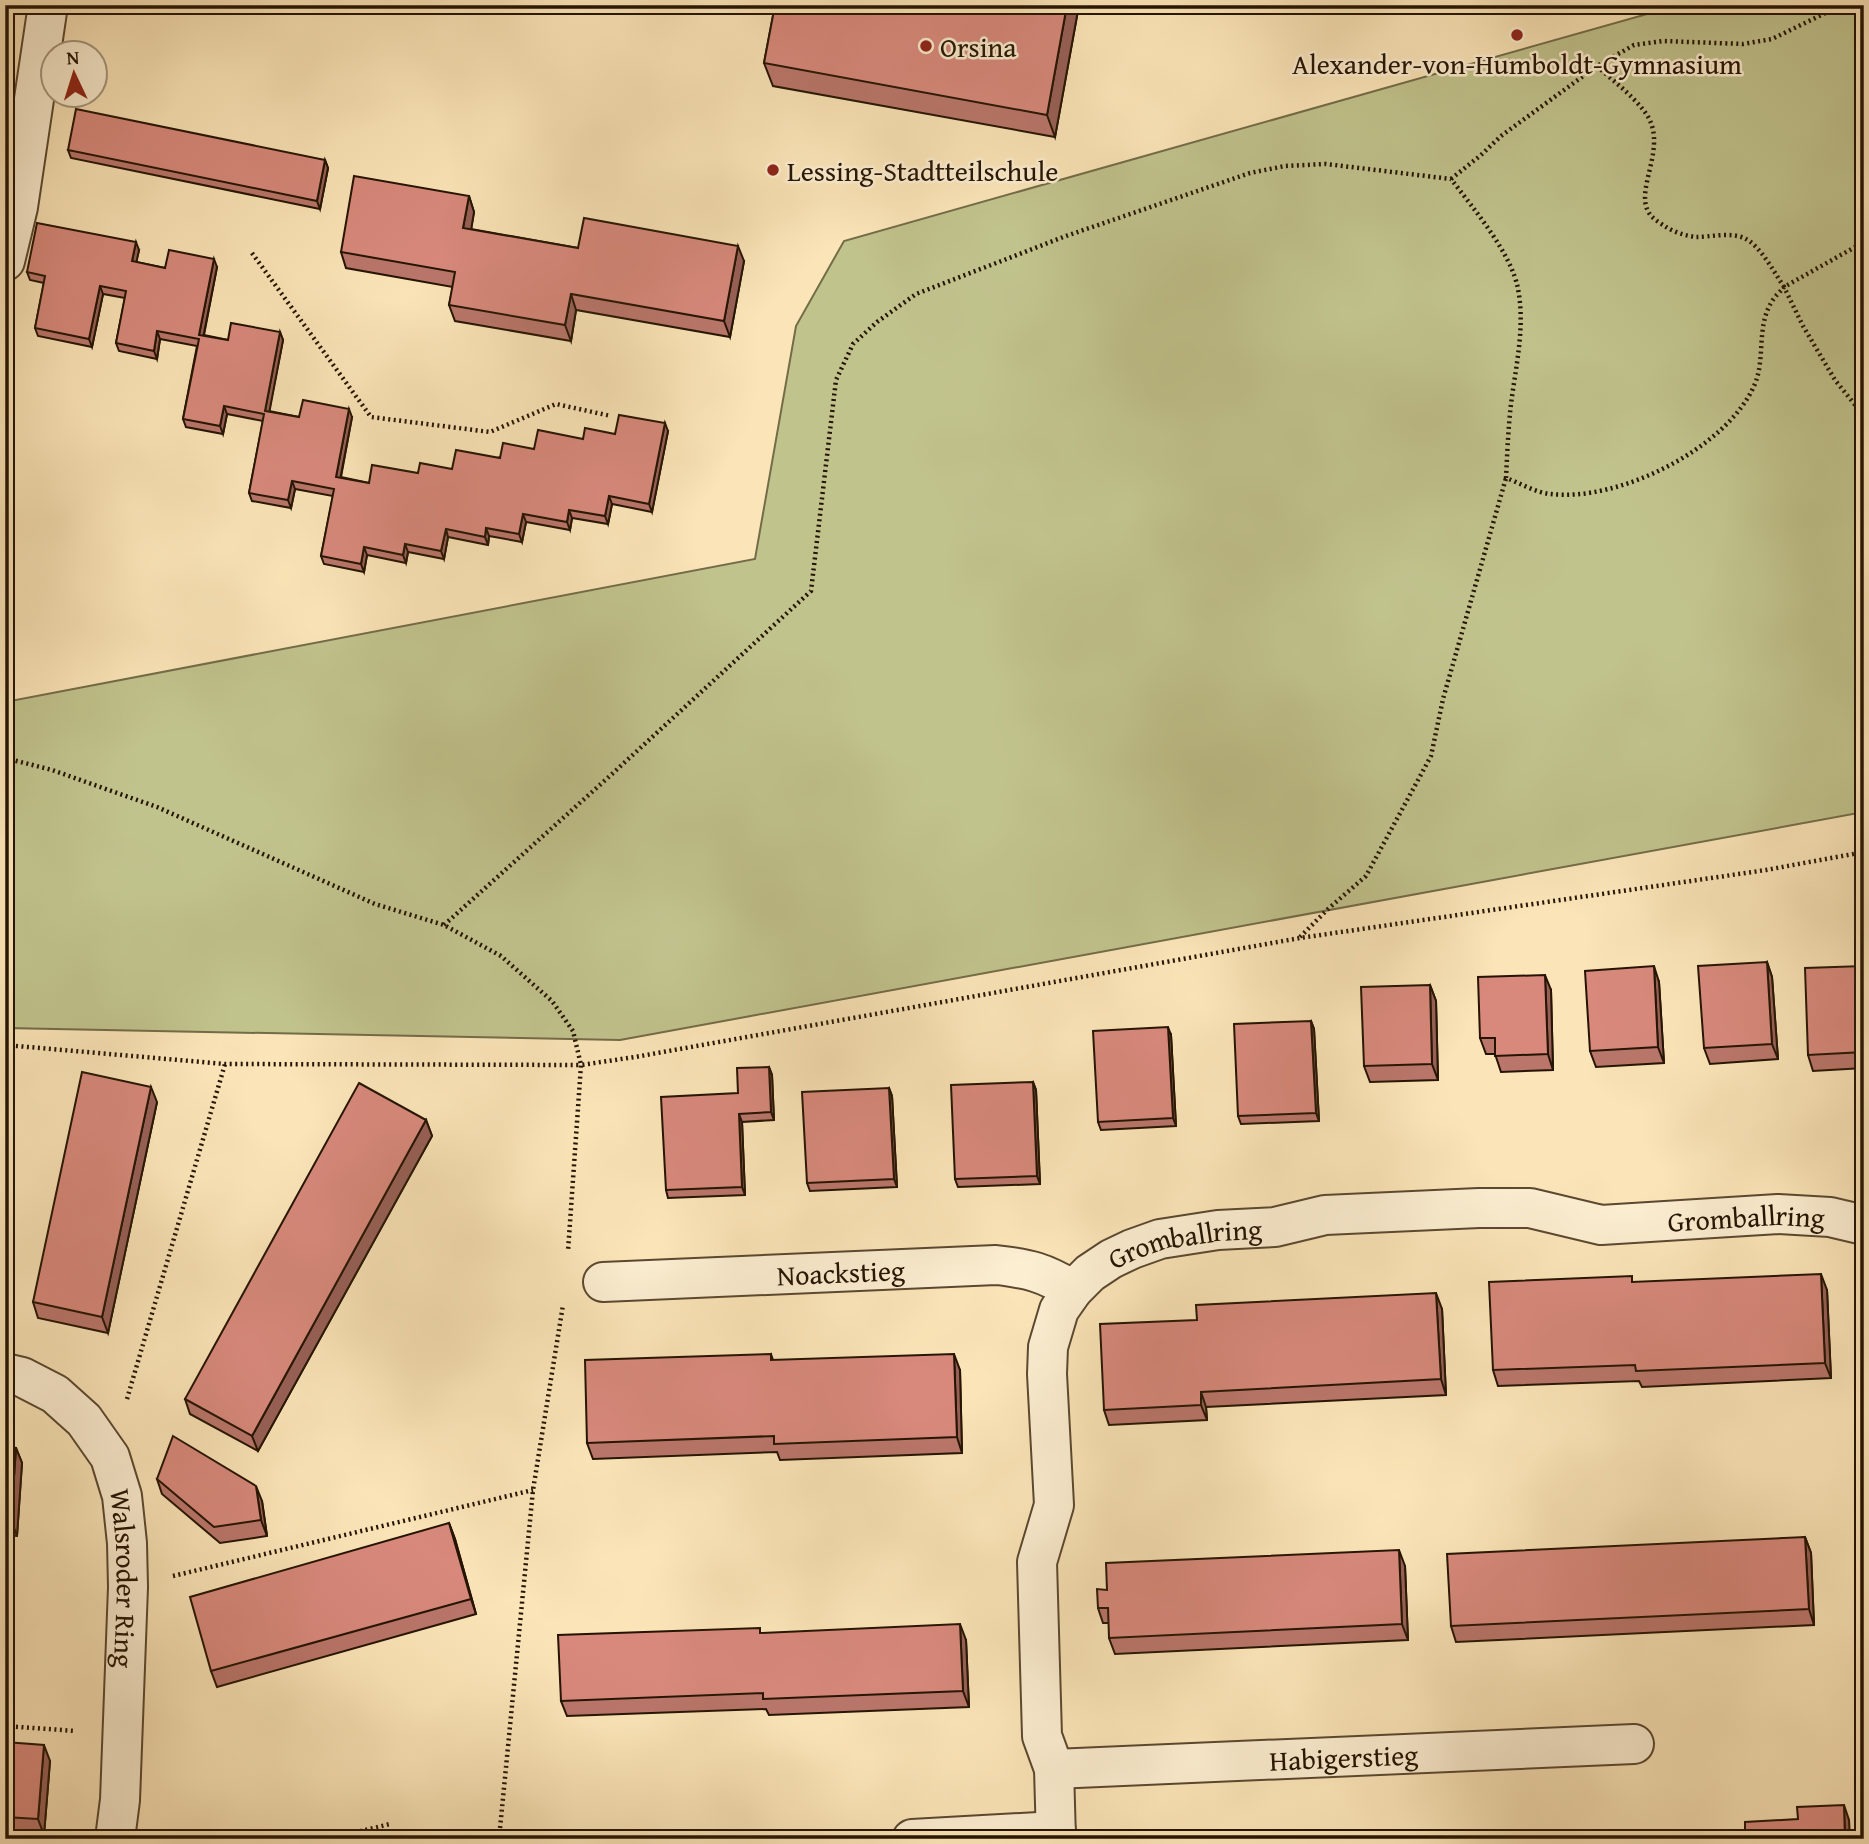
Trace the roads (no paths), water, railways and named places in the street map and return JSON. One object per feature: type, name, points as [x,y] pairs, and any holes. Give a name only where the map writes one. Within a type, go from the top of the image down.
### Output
[{"type":"street","points":[[5,261],[18,206],[48,5]]},
{"type":"street","name":"Gromballring","points":[[1056,1835],[1054,1769],[1042,1736],[1037,1562],[1054,1505],[1048,1347],[1059,1310],[1073,1290],[1090,1273],[1111,1259],[1160,1239],[1218,1230],[1275,1227],[1325,1215],[1530,1208],[1601,1225],[1778,1214],[1830,1217],[1864,1225]]},
{"type":"street","name":"Noackstieg","points":[[603,1282],[996,1265],[1028,1269],[1051,1276],[1073,1290]]},
{"type":"street","name":"Walsroder Ring","points":[[5,1373],[22,1377],[55,1394],[84,1420],[110,1457],[122,1496],[128,1587],[120,1800],[115,1839]]},
{"type":"street","name":"Habigerstieg","points":[[1054,1769],[1633,1744]]},
{"type":"street","points":[[912,1839],[1056,1835]]},
{"type":"place","name":"Alexander-von-Humboldt-Gymnasium","points":[[1517,35]]},
{"type":"place","name":"Orsina","points":[[926,46]]},
{"type":"place","name":"Lessing-Stadtteilschule","points":[[773,170]]}]
